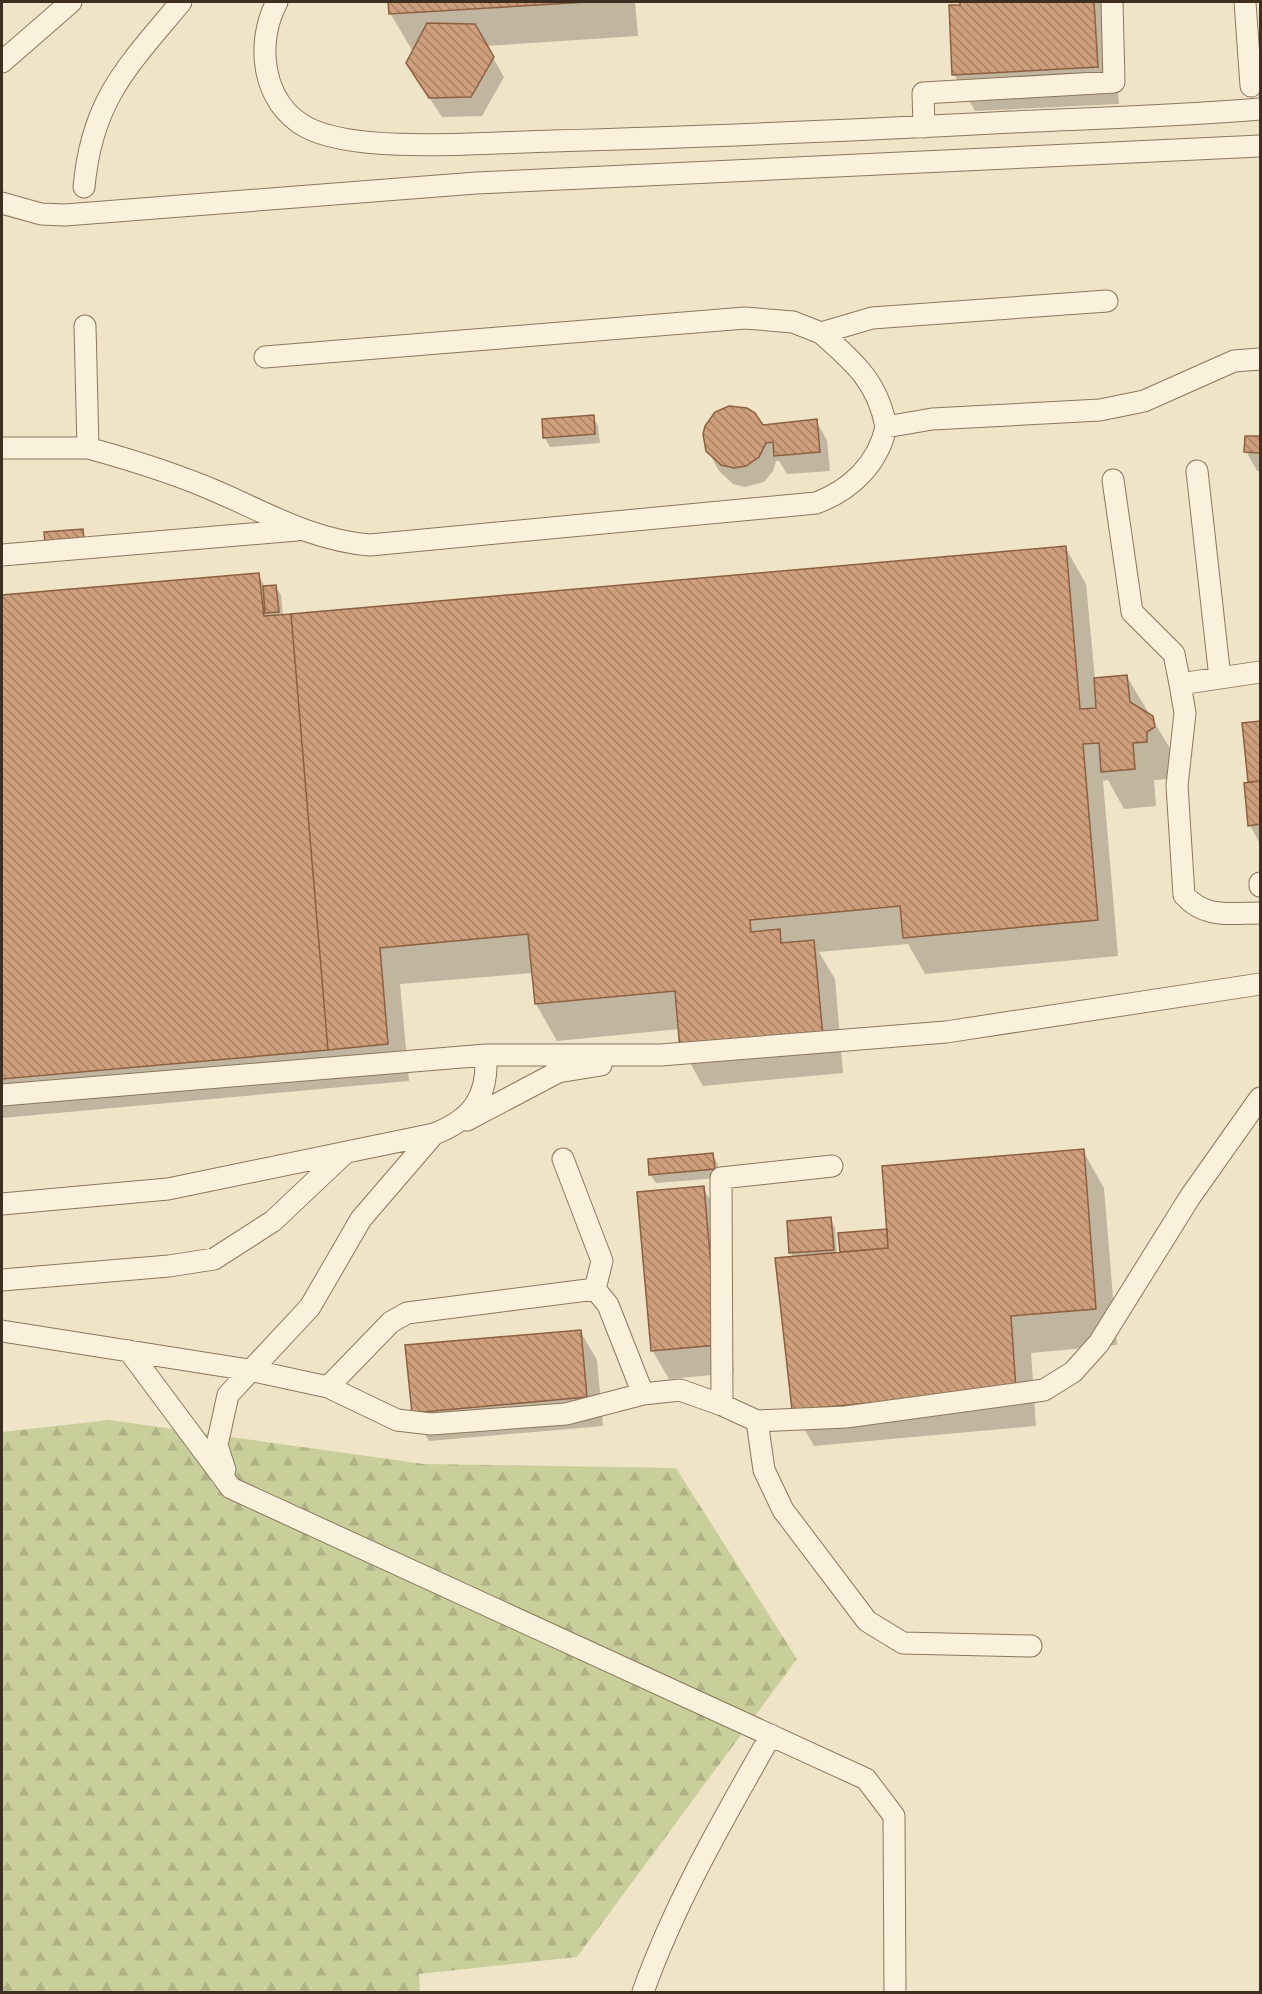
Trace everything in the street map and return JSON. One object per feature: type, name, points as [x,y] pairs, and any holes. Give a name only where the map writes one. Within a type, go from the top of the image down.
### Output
[{"type":"lane","points":[[2,62],[71,2]]},
{"type":"lane","points":[[84,187],[94,132],[111,89],[181,2]]},
{"type":"lane","points":[[277,2],[270,15],[266,34],[265,59],[272,94],[286,112],[305,127],[327,136],[352,141],[421,144],[760,136],[1260,109]]},
{"type":"lane","points":[[924,127],[923,93],[1114,82],[1112,2]]},
{"type":"lane","points":[[1245,2],[1251,86]]},
{"type":"lane","points":[[2,203],[41,214],[65,215],[476,183],[1260,146]]},
{"type":"lane","points":[[821,333],[872,318],[1107,301]]},
{"type":"lane","points":[[2,448],[88,448],[140,462],[196,483],[327,539],[370,545],[816,504],[830,498],[864,472],[877,456],[886,427],[876,391],[854,363],[821,333],[793,322],[745,318],[265,357]]},
{"type":"lane","points":[[85,326],[88,448]]},
{"type":"lane","points":[[886,427],[932,419],[1100,410],[1144,401],[1234,361],[1260,359]]},
{"type":"lane","points":[[1197,471],[1220,678]]},
{"type":"lane","points":[[1113,480],[1132,612],[1173,654],[1185,713],[1177,786],[1184,895],[1195,908],[1214,913],[1260,913]]},
{"type":"lane","points":[[2,555],[301,529]]},
{"type":"lane","points":[[1180,684],[1260,672]]},
{"type":"lane","points":[[2,1204],[168,1189],[434,1134],[459,1124],[558,1072],[661,1056],[946,1032],[1260,984]]},
{"type":"lane","points":[[2,1095],[486,1055],[661,1056]]},
{"type":"lane","points":[[459,1124],[478,1101],[487,1078],[486,1055]]},
{"type":"lane","points":[[2,1331],[249,1370],[328,1387],[397,1420],[431,1424],[567,1414],[643,1394],[680,1390],[757,1421],[846,1417],[1044,1390],[1073,1372],[1099,1343],[1190,1197],[1260,1098]]},
{"type":"lane","points":[[231,1488],[217,1445],[228,1395],[310,1307],[362,1219],[434,1134]]},
{"type":"lane","points":[[2,1280],[169,1266],[214,1259],[273,1221],[344,1154]]},
{"type":"lane","points":[[563,1159],[602,1261],[595,1289]]},
{"type":"lane","points":[[722,1405],[721,1178],[832,1166]]},
{"type":"lane","points":[[328,1387],[391,1322],[407,1313],[595,1289]]},
{"type":"lane","points":[[595,1289],[608,1305],[643,1394]]},
{"type":"lane","points":[[129,1351],[231,1488],[866,1779],[894,1816],[895,1992]]},
{"type":"lane","points":[[757,1421],[764,1470],[783,1510],[867,1621],[903,1643],[1031,1646]]},
{"type":"lane","points":[[643,1992],[657,1953],[706,1852],[771,1736]]},
{"type":"green space","points":[[109,1420],[424,1464],[676,1468],[797,1659],[577,1957],[419,1974],[420,1992],[2,1992],[2,1432]]},
{"type":"building","points":[[388,2],[587,2],[389,14]]},
{"type":"building","points":[[960,2],[1094,2],[1098,67],[952,75],[949,5],[960,5]]},
{"type":"building","points":[[427,23],[475,24],[494,57],[471,97],[429,98],[406,63]]},
{"type":"building","points":[[729,406],[747,408],[755,413],[763,425],[817,419],[820,452],[774,456],[773,442],[766,443],[759,457],[746,466],[734,468],[721,465],[706,451],[703,434],[705,426],[715,412]]},
{"type":"building","points":[[594,415],[595,434],[543,438],[542,419]]},
{"type":"building","points":[[1245,436],[1260,436],[1260,453],[1244,452]]},
{"type":"building","points":[[83,529],[84,539],[45,543],[44,532]]},
{"type":"building","points":[[1066,546],[1080,709],[1096,708],[1094,678],[1127,675],[1130,702],[1153,716],[1155,727],[1147,732],[1147,742],[1133,743],[1135,769],[1101,772],[1099,743],[1083,744],[1098,920],[903,938],[900,906],[750,920],[751,932],[780,929],[781,943],[814,940],[823,1037],[680,1050],[675,991],[535,1004],[528,934],[380,948],[388,1044],[328,1050],[291,614]]},
{"type":"building","points":[[259,573],[264,616],[291,614],[328,1050],[2,1079],[2,595]]},
{"type":"building","points":[[276,585],[279,612],[265,613],[263,586]]},
{"type":"building","points":[[1260,721],[1260,781],[1248,782],[1242,723]]},
{"type":"building","points":[[1260,781],[1260,824],[1248,826],[1244,783]]},
{"type":"building","points":[[1084,1149],[1096,1309],[1011,1316],[1016,1390],[792,1410],[775,1258],[888,1248],[882,1166]]},
{"type":"building","points":[[713,1153],[715,1169],[649,1175],[648,1159]]},
{"type":"building","points":[[704,1186],[718,1345],[651,1351],[637,1192]]},
{"type":"building","points":[[831,1217],[834,1250],[789,1253],[787,1221]]},
{"type":"building","points":[[887,1229],[888,1248],[840,1252],[838,1233]]},
{"type":"building","points":[[581,1330],[587,1397],[412,1413],[405,1345]]}]
